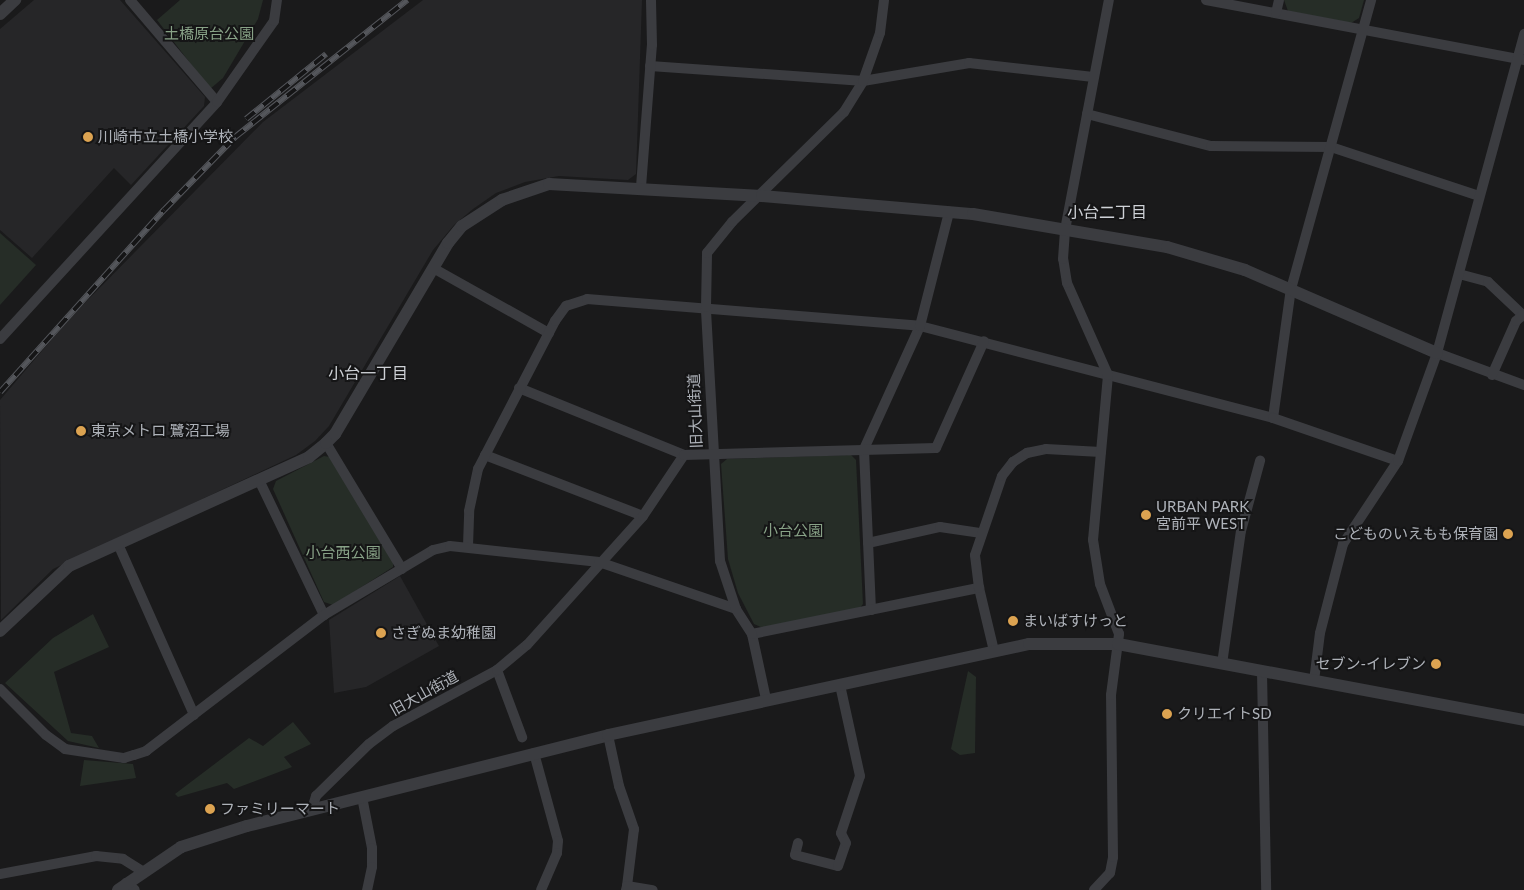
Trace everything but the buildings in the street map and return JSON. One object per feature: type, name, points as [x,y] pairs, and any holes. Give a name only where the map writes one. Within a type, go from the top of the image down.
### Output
[{"type":"street","points":[[0,14],[16,0]]},
{"type":"street","points":[[130,0],[217,102]]},
{"type":"street","points":[[0,339],[217,102],[274,21],[277,0]]},
{"type":"street","points":[[641,187],[650,66],[651,0]]},
{"type":"street","name":"旧大山街道","points":[[312,809],[316,796],[369,744],[393,726],[497,670],[527,645],[599,562],[643,516],[684,455],[712,455],[706,307],[707,253],[732,222],[762,196],[844,112],[863,81],[880,33],[884,0]]},
{"type":"street","points":[[1094,890],[1110,873],[1113,857],[1111,695],[1120,634],[1100,584],[1093,540],[1108,374],[1067,283],[1063,259],[1065,230],[1109,0]]},
{"type":"street","points":[[1206,0],[1520,59]]},
{"type":"street","points":[[1276,13],[1279,0]]},
{"type":"street","points":[[1273,418],[1290,288],[1371,0]]},
{"type":"street","points":[[1314,681],[1320,633],[1343,544],[1398,461],[1437,353],[1520,59],[1524,34]]},
{"type":"street","points":[[650,66],[863,81],[969,63],[1093,77]]},
{"type":"street","points":[[1087,114],[1211,146],[1331,147],[1480,196]]},
{"type":"street","points":[[0,631],[69,566],[309,457],[335,434],[433,268],[462,226],[488,208],[526,190],[549,184],[574,183],[641,187],[950,212],[1167,247],[1245,270],[1437,353],[1492,375],[1524,385]]},
{"type":"street","points":[[871,610],[864,449],[920,326],[950,212]]},
{"type":"street","points":[[433,268],[549,333]]},
{"type":"street","points":[[1459,274],[1488,282],[1524,316],[1516,321],[1492,375]]},
{"type":"street","points":[[468,546],[469,511],[478,469],[519,388],[566,306],[587,299],[706,307],[920,326],[984,341],[1273,418],[1398,461]]},
{"type":"street","points":[[766,700],[752,634],[736,609],[720,561],[712,455],[936,448],[984,341]]},
{"type":"street","points":[[519,388],[684,455]]},
{"type":"street","points":[[326,443],[402,569]]},
{"type":"street","points":[[994,651],[974,564],[980,533],[1002,476],[1013,462],[1027,453],[1046,449],[1101,452]]},
{"type":"street","points":[[485,455],[643,516]]},
{"type":"street","points":[[1222,664],[1241,531],[1260,460]]},
{"type":"street","points":[[259,480],[324,615]]},
{"type":"street","points":[[868,543],[940,527],[980,533]]},
{"type":"street","points":[[118,544],[194,715]]},
{"type":"street","points":[[0,690],[46,735],[65,748],[124,758],[146,751],[324,615],[434,550],[468,546],[599,562],[736,609]]},
{"type":"street","points":[[752,634],[979,588]]},
{"type":"street","points":[[127,888],[142,872],[195,842],[312,809],[608,735],[994,651],[1047,643],[1118,644],[1524,720]]},
{"type":"street","points":[[497,670],[522,737]]},
{"type":"street","points":[[1262,672],[1266,890]]},
{"type":"street","points":[[798,843],[795,855],[838,866],[846,843],[841,833],[860,776],[840,685]]},
{"type":"street","points":[[608,735],[619,786],[634,829],[626,888],[653,890]]},
{"type":"street","points":[[534,753],[558,841],[557,853],[541,890]]},
{"type":"street","points":[[362,797],[372,848],[372,867],[367,890]]},
{"type":"street","points":[[0,874],[96,856],[123,859],[142,872]]},
{"type":"shaded area","name":"川崎市立土橋小学校","points":[[34,0],[120,0],[205,97],[204,106],[131,185],[114,168],[32,258],[0,230],[0,29]]},
{"type":"shaded area","points":[[423,0],[642,0],[636,174],[628,180],[559,176],[525,182],[496,193],[473,209],[454,225],[433,250],[329,426],[315,441],[296,455],[53,569],[1,620],[0,400],[70,318],[263,122]]},
{"type":"shaded area","name":"さぎぬま幼稚園","points":[[400,576],[439,646],[366,687],[334,693],[329,620]]},
{"type":"green space","name":"土橋原台公園","points":[[180,0],[263,0],[258,19],[223,78],[210,89],[157,20]]},
{"type":"green space","points":[[1284,0],[1364,0],[1359,18],[1351,23],[1288,11]]},
{"type":"green space","points":[[0,233],[36,265],[0,305]]},
{"type":"green space","name":"小台公園","points":[[851,455],[856,460],[863,604],[859,609],[763,628],[754,624],[738,593],[728,559],[721,464],[727,459]]},
{"type":"green space","name":"小台西公園","points":[[324,456],[330,457],[393,560],[393,567],[333,605],[324,602],[273,489],[276,481]]},
{"type":"green space","points":[[93,614],[109,647],[54,672],[71,733],[92,736],[99,748],[68,741],[5,683],[53,638]]},
{"type":"green space","points":[[968,671],[976,677],[975,753],[960,755],[951,749]]},
{"type":"green space","points":[[293,722],[311,744],[284,757],[292,767],[234,789],[227,783],[178,797],[175,794],[249,738],[263,746]]},
{"type":"green space","points":[[84,760],[133,764],[136,778],[80,786]]},
{"type":"railway","points":[[0,392],[164,210],[235,137],[407,0]]},
{"type":"railway","points":[[246,119],[326,54]]},
{"type":"place","name":"川崎市立土橋小学校","points":[[88,137]]},
{"type":"place","name":"東京メトロ 鷺沼工場","points":[[81,431]]},
{"type":"place","name":"URBAN PARK 宮前平 WEST","points":[[1146,515]]},
{"type":"place","name":"こどものいえもも保育園","points":[[1508,534]]},
{"type":"place","name":"まいばすけっと","points":[[1013,621]]},
{"type":"place","name":"さぎぬま幼稚園","points":[[381,633]]},
{"type":"place","name":"セブン-イレブン","points":[[1436,664]]},
{"type":"place","name":"クリエイトSD","points":[[1167,714]]},
{"type":"place","name":"ファミリーマート","points":[[210,809]]},
{"type":"district","name":"小台二丁目","points":[[1107,212]]},
{"type":"district","name":"小台一丁目","points":[[368,373]]}]
